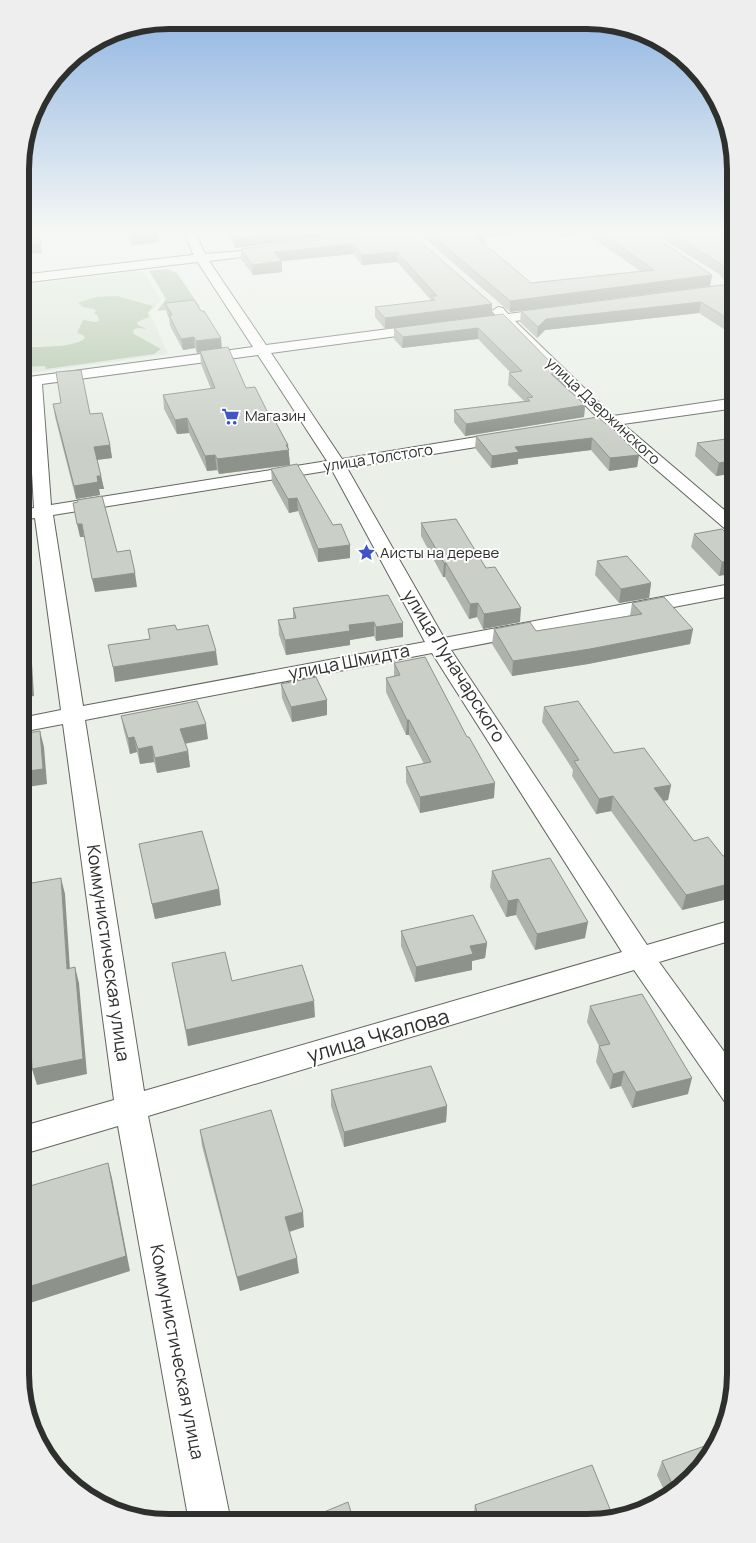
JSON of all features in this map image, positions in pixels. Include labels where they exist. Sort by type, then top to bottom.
[{"type":"street","name":"улица Луначарского","points":[[230,302],[337,464],[438,646],[641,958],[727,1080]]},
{"type":"street","name":"улица Дзержинского","points":[[488,302],[609,420],[727,521]]},
{"type":"street","points":[[458,324],[566,310]]},
{"type":"street","points":[[29,381],[438,327]]},
{"type":"street","points":[[560,428],[727,404]]},
{"type":"street","name":"Коммунистическая улица","points":[[29,434],[32,513],[73,714],[131,1109],[208,1514]]},
{"type":"street","name":"улица Толстого","points":[[32,513],[522,434]]},
{"type":"street","name":"улица Шмидта","points":[[29,723],[727,591]]},
{"type":"street","name":"улица Чкалова","points":[[29,1138],[727,933]]},
{"type":"shaded area","points":[[29,302],[159,302],[150,313],[168,354],[29,373]]},
{"type":"green space","points":[[139,302],[153,306],[148,313],[149,317],[137,322],[138,325],[147,329],[137,328],[133,330],[134,334],[161,349],[154,354],[46,369],[45,366],[29,367],[29,347],[73,344],[85,338],[77,333],[83,320],[99,321],[98,316],[94,313],[96,311],[94,309],[83,307],[78,303]]},
{"type":"green space","points":[[164,302],[197,302],[200,307],[157,311]]},
{"type":"building","points":[[195,302],[201,311],[204,311],[221,338],[196,341],[194,337],[181,339],[169,315],[172,315],[165,303]]},
{"type":"building","points":[[418,302],[490,302],[492,304],[385,318],[375,307]]},
{"type":"building","points":[[591,302],[701,302],[546,319],[538,327],[521,311]]},
{"type":"building","points":[[701,302],[727,302],[727,318]]},
{"type":"building","points":[[503,314],[561,373],[551,374],[585,405],[466,424],[454,410],[530,401],[527,398],[533,397],[509,373],[522,371],[478,328],[403,337],[394,328]]},
{"type":"building","points":[[228,347],[246,388],[255,387],[289,450],[217,459],[215,455],[205,456],[187,418],[175,420],[163,395],[215,388],[200,351]]},
{"type":"building","points":[[81,370],[90,414],[102,413],[110,445],[94,447],[101,476],[97,476],[98,482],[74,486],[53,404],[61,403],[56,372]]},
{"type":"building","points":[[598,417],[608,424],[639,455],[610,458],[592,438],[515,447],[519,452],[492,456],[476,436]]},
{"type":"building","points":[[726,439],[727,462],[719,463],[697,443]]},
{"type":"building","points":[[297,464],[333,525],[341,524],[350,545],[318,549],[297,498],[288,499],[271,469]]},
{"type":"building","points":[[102,496],[117,552],[130,550],[135,573],[92,579],[82,524],[77,524],[73,503],[78,502],[77,500]]},
{"type":"building","points":[[456,519],[486,568],[495,567],[521,608],[484,614],[478,603],[470,604],[421,523]]},
{"type":"building","points":[[722,529],[727,534],[727,561],[722,562],[694,534]]},
{"type":"building","points":[[627,556],[651,583],[621,589],[597,561]]},
{"type":"building","points":[[388,595],[403,623],[376,627],[374,622],[349,625],[350,631],[285,640],[278,620],[296,618],[293,608]]},
{"type":"building","points":[[664,597],[693,629],[590,649],[513,661],[494,629],[530,622],[536,631],[642,614],[632,603]]},
{"type":"building","points":[[175,625],[177,630],[208,625],[216,651],[113,667],[108,645],[150,639],[148,629]]},
{"type":"building","points":[[29,648],[31,681],[29,681]]},
{"type":"building","points":[[425,657],[467,737],[469,737],[495,783],[420,797],[406,767],[431,762],[386,678],[400,675],[394,663]]},
{"type":"building","points":[[316,677],[327,700],[291,707],[281,684]]},
{"type":"building","points":[[197,701],[206,724],[180,729],[188,751],[155,758],[152,746],[138,749],[134,737],[128,738],[121,716]]},
{"type":"building","points":[[578,701],[614,753],[644,748],[671,785],[654,788],[694,841],[708,837],[723,856],[727,857],[727,884],[686,895],[613,796],[599,799],[574,761],[579,760],[544,707]]},
{"type":"building","points":[[40,731],[43,769],[29,771],[29,733]]},
{"type":"building","points":[[202,831],[219,889],[152,904],[139,844]]},
{"type":"building","points":[[550,858],[588,922],[537,934],[518,899],[508,901],[492,871]]},
{"type":"building","points":[[61,878],[67,969],[75,967],[83,1059],[32,1069],[29,1030],[29,883]]},
{"type":"building","points":[[473,915],[487,943],[470,946],[473,954],[416,967],[401,931]]},
{"type":"building","points":[[225,952],[232,981],[302,965],[314,1001],[186,1030],[172,963]]},
{"type":"building","points":[[642,994],[692,1078],[636,1092],[624,1071],[613,1074],[599,1046],[610,1044],[590,1006]]},
{"type":"building","points":[[431,1066],[447,1106],[344,1132],[331,1090]]},
{"type":"building","points":[[271,1110],[303,1212],[285,1217],[297,1258],[237,1277],[200,1130]]},
{"type":"building","points":[[108,1163],[126,1256],[29,1287],[29,1186]]},
{"type":"building","points":[[709,1445],[693,1467],[673,1485],[662,1461]]},
{"type":"building","points":[[592,1465],[611,1512],[478,1514],[475,1505]]},
{"type":"building","points":[[348,1502],[352,1514],[319,1514]]},
{"type":"place","name":"Магазин","points":[[231,416]]},
{"type":"place","name":"Аисты на дереве","points":[[366,553]]}]
